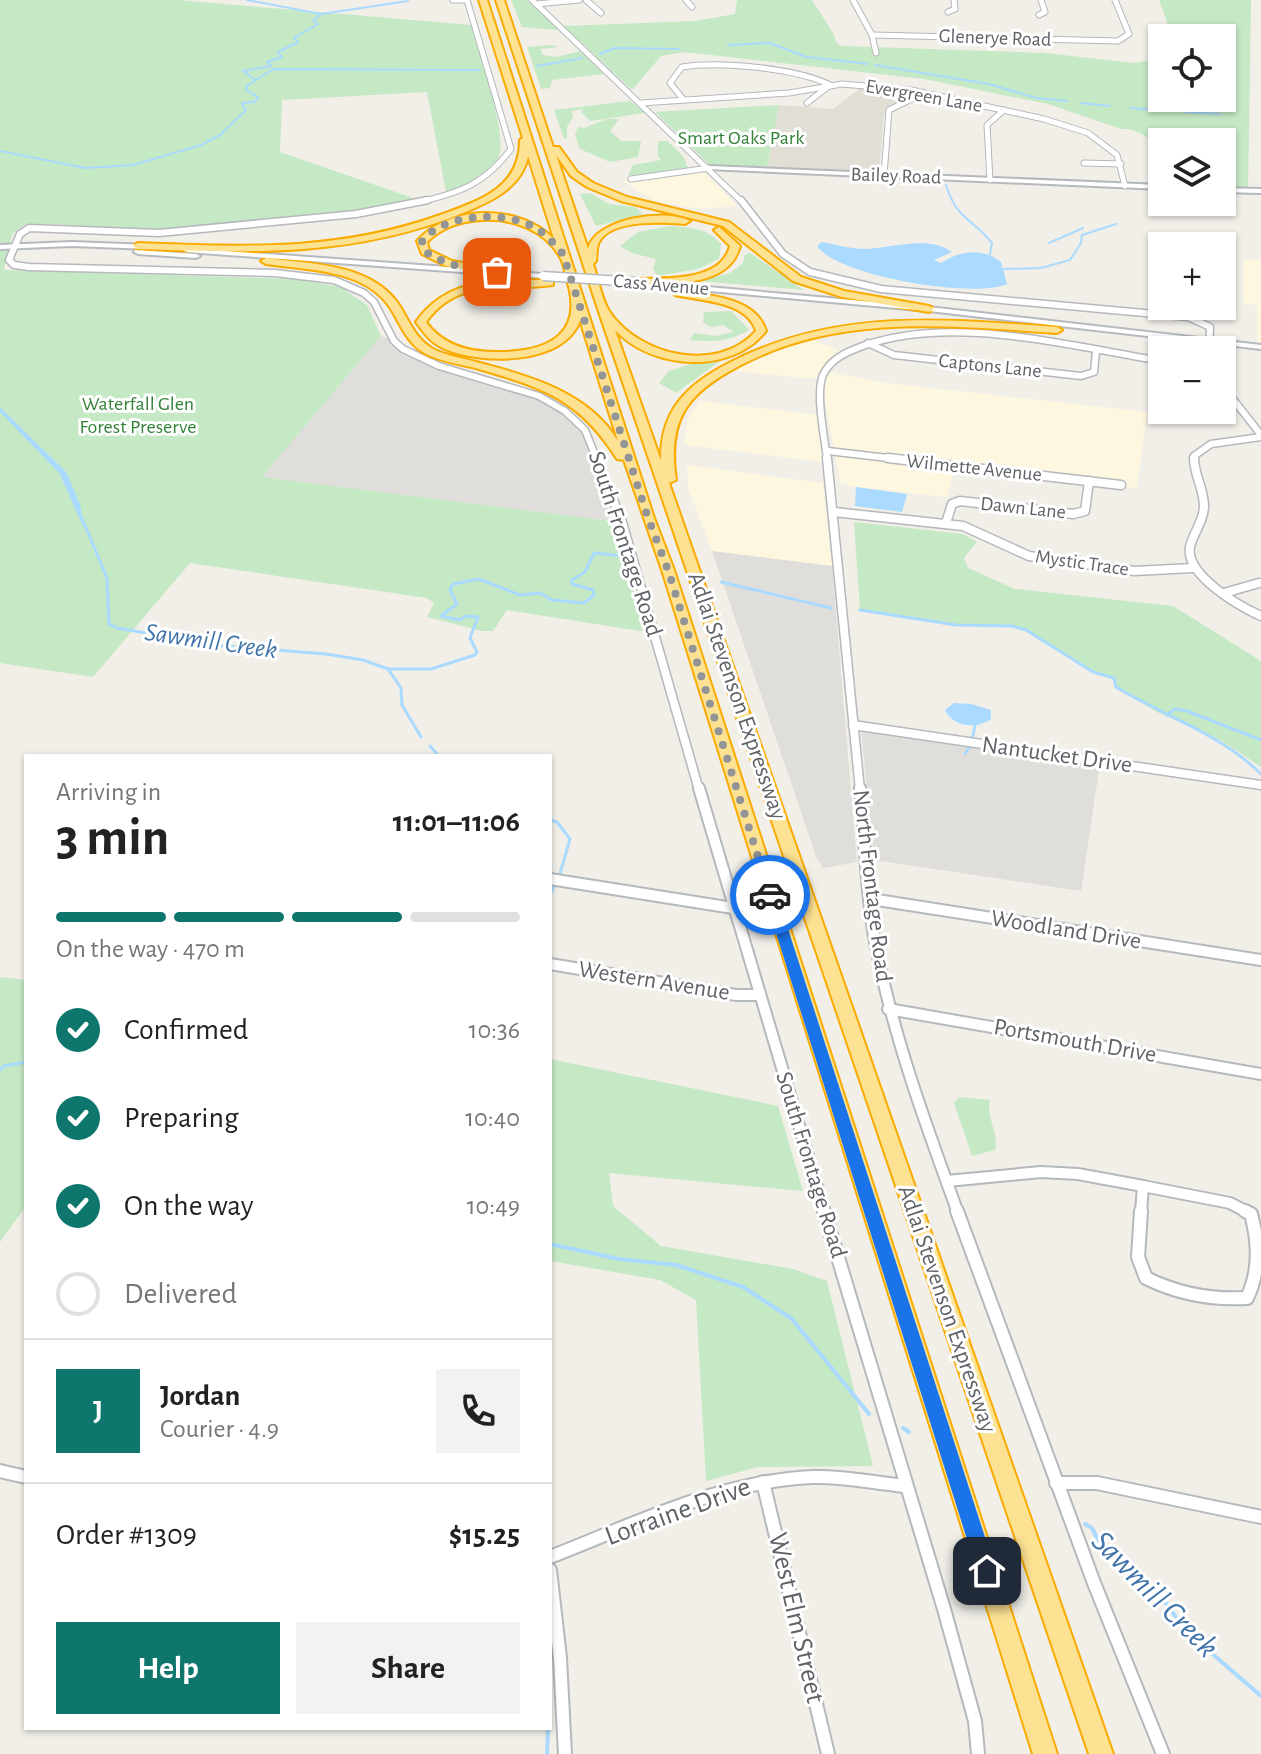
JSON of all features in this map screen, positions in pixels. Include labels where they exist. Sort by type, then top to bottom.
[{"type":"highway","name":"Adlai Stevenson Expressway","points":[[483,0],[1045,1754]]},
{"type":"highway","name":"Adlai Stevenson Expressway","points":[[500,0],[568,207],[1101,1754]]},
{"type":"highway","points":[[138,246],[299,250],[352,244],[412,229],[480,202],[503,188],[522,165],[525,130]]},
{"type":"highway","points":[[548,139],[574,174],[590,185],[624,199],[726,224],[776,266],[797,279],[842,294],[929,309]]},
{"type":"highway","points":[[497,272],[440,261],[425,252],[422,241],[449,223],[504,219],[540,230],[563,254]]},
{"type":"highway","points":[[591,267],[594,242],[600,235],[636,222],[669,219],[697,222],[718,229],[734,242],[736,251],[732,259],[708,274],[635,286]]},
{"type":"highway","points":[[266,261],[340,274],[361,281],[386,296],[410,338],[429,352],[521,378],[558,393],[583,408],[616,445],[648,518]]},
{"type":"highway","points":[[546,279],[486,285],[452,294],[429,309],[421,322],[431,338],[460,352],[494,355],[530,352],[567,335],[574,322],[579,298]]},
{"type":"highway","points":[[603,309],[630,340],[648,350],[670,355],[727,353],[750,343],[759,334],[761,324],[747,311],[725,302],[679,293]]},
{"type":"highway","points":[[680,533],[668,467],[667,427],[691,393],[749,356],[805,334],[867,323],[940,322],[1057,330]]},
{"type":"main road","name":"Cass Avenue","points":[[0,247],[138,246],[497,272],[546,279]]},
{"type":"main road","name":"Cass Avenue","points":[[15,247],[546,279],[929,309],[1148,338]]},
{"type":"main road","name":"Cass Avenue","points":[[635,286],[1148,340]]},
{"type":"main road","name":"Cass Avenue","points":[[1236,347],[1261,347]]},
{"type":"street","points":[[15,247],[21,233],[36,227],[123,234],[272,221],[411,205],[477,183],[500,166],[511,149],[467,0],[453,0]]},
{"type":"street","points":[[534,2],[579,0]]},
{"type":"street","points":[[586,0],[601,13]]},
{"type":"street","points":[[686,0],[692,7]]},
{"type":"street","points":[[853,0],[872,35],[876,53]]},
{"type":"street","points":[[948,12],[955,9],[954,0]]},
{"type":"street","points":[[1039,15],[1045,12],[1041,0]]},
{"type":"street","name":"Glenerye Road","points":[[872,35],[1118,41],[1129,34],[1115,0]]},
{"type":"street","points":[[534,2],[739,198],[790,261],[824,277],[881,289],[1188,317],[1210,327],[1210,336]]},
{"type":"street","points":[[683,99],[670,83],[682,67],[695,63],[812,76],[830,85],[807,103]]},
{"type":"street","name":"Evergreen Lane","points":[[641,103],[789,93],[830,85],[865,85],[925,93],[1055,122],[1088,133],[1111,148],[1121,164]]},
{"type":"street","points":[[884,175],[889,110],[925,93]]},
{"type":"street","points":[[990,180],[987,125],[1004,110]]},
{"type":"street","points":[[1084,163],[1121,164],[1125,186]]},
{"type":"street","name":"Bailey Road","points":[[631,179],[709,168],[1148,187]]},
{"type":"street","points":[[1236,190],[1261,191]]},
{"type":"street","name":"South Frontage Road","points":[[15,247],[9,260],[20,266],[275,273],[334,280],[364,293],[374,302],[394,341],[417,358],[539,396],[576,420],[592,440],[622,522],[733,908],[843,1267],[975,1721],[978,1754]]},
{"type":"street","name":"North Frontage Road","points":[[1148,359],[956,331],[908,334],[867,343],[841,355],[826,367],[820,388],[876,948],[888,1009],[1108,1625],[1163,1754]]},
{"type":"street","name":"Captons Lane","points":[[867,343],[894,355],[1081,376],[1094,372],[1096,351]]},
{"type":"street","points":[[1236,403],[1261,436],[1211,444],[1194,456],[1193,464],[1204,505],[1189,546],[1193,568],[1224,593],[1261,616]]},
{"type":"street","name":"Wilmette Avenue","points":[[828,451],[1121,485]]},
{"type":"street","name":"Dawn Lane","points":[[946,523],[952,504],[960,501],[1073,514],[1082,512],[1085,511],[1089,481]]},
{"type":"street","name":"Mystic Trace","points":[[834,512],[946,523],[980,531],[1009,549],[1029,556],[1134,571],[1193,568]]},
{"type":"street","points":[[1224,593],[1260,581]]},
{"type":"street","name":"Nantucket Drive","points":[[853,725],[1261,785]]},
{"type":"street","points":[[552,879],[733,908]]},
{"type":"street","name":"Woodland Drive","points":[[871,899],[1261,960]]},
{"type":"street","name":"Western Avenue","points":[[552,964],[736,995],[759,995]]},
{"type":"street","name":"Portsmouth Drive","points":[[888,1009],[1261,1074]]},
{"type":"street","points":[[947,1181],[1054,1172],[1143,1186],[1230,1203],[1251,1214],[1257,1234],[1257,1279],[1247,1298],[1221,1300],[1171,1290],[1146,1278],[1138,1257],[1143,1186]]},
{"type":"street","points":[[0,1471],[24,1477]]},
{"type":"street","name":"Lorraine Drive","points":[[552,1556],[603,1539],[711,1494],[763,1482],[815,1477],[905,1486]]},
{"type":"street","name":"West Elm Street","points":[[763,1482],[828,1754]]},
{"type":"street","points":[[1056,1483],[1097,1483],[1261,1517]]},
{"type":"street","points":[[552,1588],[560,1658],[565,1754]]},
{"type":"shaded area","points":[[863,86],[918,93],[884,113],[879,172],[767,169],[779,105],[833,109]]},
{"type":"shaded area","points":[[703,171],[737,206],[701,209],[654,201],[623,181]]},
{"type":"shaded area","points":[[1243,259],[1261,260],[1261,343],[1257,342],[1257,305],[1244,304]]},
{"type":"shaded area","points":[[381,336],[390,339],[410,356],[538,397],[564,413],[581,429],[589,443],[611,521],[261,477]]},
{"type":"shaded area","points":[[807,338],[842,351],[825,364],[817,379],[732,371]]},
{"type":"shaded area","points":[[828,372],[885,383],[1147,412],[1137,488],[954,468],[947,497],[855,487],[840,482],[824,389]]},
{"type":"shaded area","points":[[699,401],[819,415],[822,462],[684,445],[687,421]]},
{"type":"shaded area","points":[[687,465],[823,483],[832,566],[712,551],[688,488]]},
{"type":"shaded area","points":[[712,551],[832,566],[857,862],[823,868],[817,859]]},
{"type":"shaded area","points":[[861,729],[1100,764],[1081,891],[874,860]]},
{"type":"green space","name":"Waterfall Glen Forest Preserve","points":[[0,0],[178,0],[471,25],[497,114],[501,148],[494,165],[475,180],[446,192],[427,92],[282,100],[280,152],[413,198],[385,207],[137,232],[26,224],[12,234],[4,270],[297,279],[340,287],[367,305],[381,336],[262,477],[611,521],[647,632],[507,610],[493,631],[482,631],[427,617],[434,603],[427,598],[190,563],[93,677],[0,663]]},
{"type":"green space","points":[[511,0],[527,0],[559,30],[522,27]]},
{"type":"green space","points":[[737,0],[812,0],[837,44],[843,46],[1045,53],[1134,63],[1148,60],[1148,112],[1236,112],[1236,24],[1168,24],[1159,0],[1251,0],[1248,189],[1236,189],[1236,128],[1148,128],[1148,139],[1132,130],[1048,104],[924,79],[684,52],[661,56],[632,90],[564,26],[695,21],[735,14]]},
{"type":"green space","points":[[527,47],[558,47],[540,49],[543,55],[557,57],[580,51],[604,74],[552,80],[550,88],[541,89]]},
{"type":"green space","points":[[630,101],[645,113],[590,121],[582,109],[572,111],[567,138],[564,139],[554,110]]},
{"type":"green space","name":"Smart Oaks Park","points":[[779,105],[767,169],[712,167],[655,112]]},
{"type":"green space","points":[[607,119],[619,119],[610,131],[621,141],[641,141],[638,157],[610,162],[580,149],[575,135],[578,127],[584,128]]},
{"type":"green space","points":[[658,141],[667,141],[683,156],[688,168],[628,176],[633,165],[661,160]]},
{"type":"green space","points":[[590,193],[609,204],[635,207],[643,214],[596,226],[580,194]]},
{"type":"green space","points":[[671,226],[711,235],[721,244],[719,259],[698,269],[657,276],[653,268],[656,259],[632,253],[620,246],[638,232]]},
{"type":"green space","points":[[750,253],[804,290],[700,281],[730,273]]},
{"type":"green space","points":[[731,311],[749,330],[721,340],[690,340],[694,333],[715,336],[734,332],[723,325],[711,327],[703,322],[704,312]]},
{"type":"green space","points":[[700,361],[720,361],[676,393],[659,383],[669,371]]},
{"type":"green space","points":[[854,522],[963,534],[977,542],[964,558],[968,568],[1015,589],[1173,606],[1261,661],[1261,767],[1222,741],[1157,712],[1116,687],[1114,678],[1093,672],[1026,630],[1012,626],[956,625],[860,610]]},
{"type":"green space","points":[[0,977],[24,980],[24,1209],[0,1242]]},
{"type":"green space","points":[[552,1059],[778,1106],[803,1191],[609,1173],[613,1206],[661,1246],[793,1269],[827,1281],[873,1466],[758,1467],[706,1481],[696,1300],[660,1280],[552,1261]]},
{"type":"green space","points":[[959,1097],[990,1100],[995,1150],[972,1156],[954,1103]]},
{"type":"water","points":[[822,242],[866,249],[932,244],[952,252],[934,260],[941,263],[963,253],[986,254],[1001,262],[1007,284],[966,289],[907,282],[850,267],[817,246]]},
{"type":"water","points":[[0,407],[66,472],[80,504],[84,529],[60,474],[0,412]]},
{"type":"water","points":[[856,487],[907,494],[902,512],[855,506]]},
{"type":"water","points":[[954,703],[991,710],[991,719],[973,725],[960,723],[945,710]]},
{"type":"waterway","points":[[247,0],[321,14]]},
{"type":"waterway","points":[[321,14],[408,1]]},
{"type":"waterway","points":[[255,80],[243,71],[271,66],[267,62],[282,57],[278,52],[298,42],[294,38],[318,24],[313,21],[321,14]]},
{"type":"waterway","points":[[728,45],[769,43],[807,57],[868,64]]},
{"type":"waterway","points":[[600,54],[615,48],[679,49]]},
{"type":"waterway","points":[[537,66],[582,58]]},
{"type":"waterway","points":[[875,65],[989,84],[1036,98],[1067,101]]},
{"type":"waterway","points":[[0,151],[85,168],[133,165],[201,145],[220,135],[246,110],[242,103],[255,102],[258,97],[246,90],[247,86],[273,69],[480,70]]},
{"type":"waterway","points":[[1081,103],[1110,106]]},
{"type":"waterway","points":[[1130,108],[1148,109]]},
{"type":"waterway","points":[[1185,112],[1220,114]]},
{"type":"waterway","points":[[946,185],[960,212],[992,243],[990,254]]},
{"type":"waterway","points":[[1004,269],[1041,268],[1070,260],[1081,243],[1082,235],[1116,224]]},
{"type":"waterway","points":[[1049,243],[1083,228]]},
{"type":"waterway","name":"Sawmill Creek","points":[[82,518],[107,578],[109,624],[117,628],[213,645],[326,654],[363,660],[388,669]]},
{"type":"waterway","points":[[388,669],[431,669],[475,655],[477,652],[470,638],[478,617],[466,616],[460,620],[441,616],[457,604],[450,590],[453,584],[479,579],[520,595],[540,593],[552,600],[584,603],[594,595],[593,590],[572,584],[572,580],[585,572],[594,553],[623,556]]},
{"type":"waterway","points":[[721,582],[831,608]]},
{"type":"waterway","points":[[860,610],[956,625],[1012,626],[1026,630],[1093,672],[1114,678],[1116,687],[1167,715]]},
{"type":"waterway","name":"Sawmill Creek","points":[[388,669],[401,688],[402,705],[421,737]]},
{"type":"waterway","points":[[1167,715],[1175,709],[1187,711],[1261,740]]},
{"type":"waterway","points":[[1167,715],[1228,748],[1261,774]]},
{"type":"waterway","points":[[972,739],[975,726]]},
{"type":"waterway","name":"Sawmill Creek","points":[[430,746],[437,754]]},
{"type":"waterway","points":[[965,754],[970,746]]},
{"type":"waterway","name":"Sawmill Creek","points":[[552,821],[557,822],[570,839],[559,877]]},
{"type":"waterway","name":"Sawmill Creek","points":[[552,891],[556,884]]},
{"type":"waterway","points":[[0,1070],[4,1066],[24,1062]]},
{"type":"waterway","name":"Sawmill Creek","points":[[552,1244],[619,1259],[676,1265],[743,1287],[792,1319],[869,1414]]},
{"type":"waterway","name":"Sawmill Creek","points":[[903,1428],[909,1432]]},
{"type":"waterway","name":"Sawmill Creek","points":[[1085,1524],[1092,1528],[1098,1540],[1154,1587],[1186,1631],[1261,1696]]},
{"type":"waterway","points":[[547,1754],[548,1730]]},
{"type":"way so far","points":[[497,272],[440,261],[425,252],[422,241],[449,223],[504,219],[530,224],[563,254],[648,518],[668,570],[770,895]]},
{"type":"route","points":[[770,895],[987,1571]]}]
